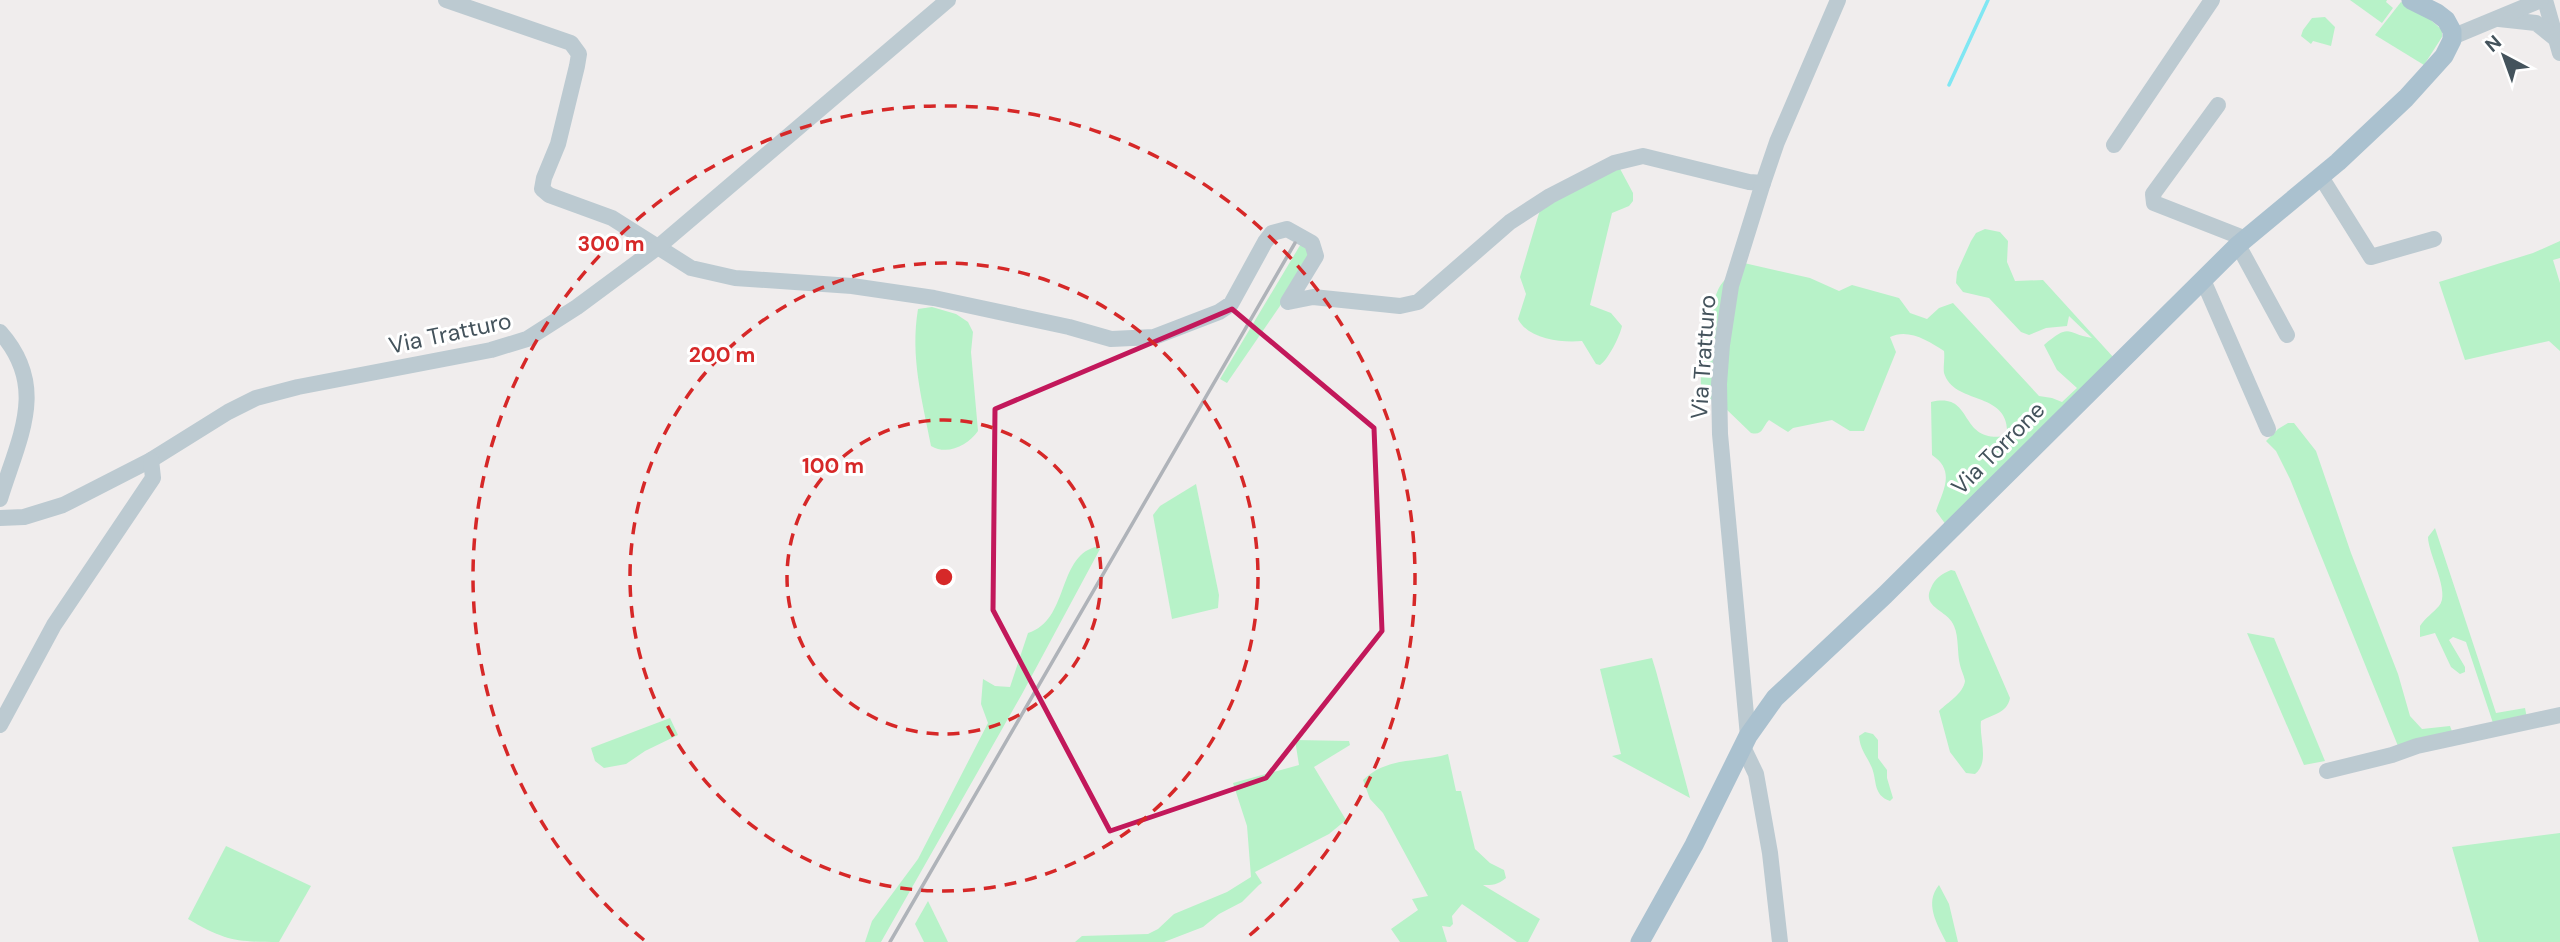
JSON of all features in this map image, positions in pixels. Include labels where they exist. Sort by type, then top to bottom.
[{"type":"main road","points":[[2412,0],[2446,20],[2452,37]]},
{"type":"main road","name":"Via Torrone","points":[[1640,942],[1694,845],[1745,741],[1775,698],[1885,595],[2203,279],[2242,242],[2321,177],[2430,73],[2449,50],[2452,37]]},
{"type":"street","points":[[446,0],[571,43],[579,54],[577,65],[558,144],[542,189],[612,218],[691,268],[735,278],[852,286],[934,298],[1069,327],[1111,339],[1154,337],[1219,312],[1231,304],[1272,233],[1287,229],[1312,243],[1316,257],[1289,302],[1313,297],[1400,306],[1418,302],[1510,222],[1550,196],[1614,163],[1643,156],[1763,183]]},
{"type":"street","name":"Via Tratturo","points":[[0,518],[24,517],[63,505],[151,460],[228,412],[256,398],[298,387],[491,350],[527,339],[577,307],[658,247],[948,0]]},
{"type":"street","name":"Via Tratturo","points":[[1780,942],[1770,853],[1756,774],[1745,741],[1720,435],[1722,345],[1731,286],[1763,183],[1777,142],[1838,0]]},
{"type":"street","points":[[2114,145],[2212,0]]},
{"type":"street","points":[[2452,37],[2493,18],[2543,0],[2558,46]]},
{"type":"street","points":[[2493,18],[2536,23],[2558,46]]},
{"type":"street","points":[[2218,104],[2153,194],[2154,203],[2242,242],[2287,335]]},
{"type":"street","points":[[2321,177],[2371,257],[2434,239]]},
{"type":"street","points":[[2203,279],[2268,429]]},
{"type":"street","points":[[0,332],[14,348],[25,372],[28,394],[23,426],[0,499]]},
{"type":"street","points":[[0,725],[54,625],[153,478],[151,460]]},
{"type":"street","points":[[2327,772],[2417,746],[2560,715]]},
{"type":"highlighted area","points":[[1232,309],[1374,428],[1382,631],[1266,778],[1110,831],[993,610],[995,409]]},
{"type":"green space","points":[[2350,0],[2387,0],[2393,8],[2382,23]]},
{"type":"green space","points":[[2401,2],[2424,14],[2442,30],[2442,37],[2424,65],[2375,35]]},
{"type":"green space","points":[[2325,17],[2335,27],[2331,46],[2313,41],[2311,44],[2301,36],[2312,18]]},
{"type":"green space","points":[[1618,165],[1633,193],[1633,201],[1629,206],[1612,213],[1590,305],[1611,313],[1622,326],[1607,358],[1600,365],[1596,364],[1582,341],[1546,338],[1523,326],[1518,319],[1526,294],[1520,277],[1542,203]]},
{"type":"green space","points":[[1985,229],[2000,232],[2008,241],[2007,262],[2015,281],[2043,280],[2114,358],[1946,525],[1936,511],[1946,474],[1932,455],[1931,402],[1945,401],[1955,404],[1972,426],[1980,433],[1991,436],[2007,436],[2006,421],[2000,411],[1950,383],[1944,373],[1944,351],[1932,343],[1904,334],[1890,337],[1896,352],[1864,431],[1850,431],[1832,420],[1793,428],[1788,432],[1769,420],[1760,432],[1755,434],[1724,407],[1702,394],[1703,356],[1716,294],[1725,280],[1744,263],[1810,278],[1839,291],[1852,285],[1899,298],[1910,313],[1927,319],[1939,308],[1953,303],[2039,396],[2062,402],[2077,388],[2057,370],[2044,345],[2068,331],[2092,338],[2069,316],[2067,326],[2046,328],[2029,335],[2021,332],[1989,298],[1963,292],[1956,283],[1957,272],[1976,233]]},
{"type":"green space","points":[[2560,241],[2560,258],[2553,260],[2560,283],[2560,351],[2549,341],[2465,360],[2439,282],[2533,253]]},
{"type":"green space","points":[[1302,242],[1315,255],[1227,383],[1220,379]]},
{"type":"green space","points":[[932,307],[956,314],[968,322],[973,332],[971,352],[978,431],[963,445],[944,450],[931,446],[916,361],[918,309]]},
{"type":"green space","points":[[2288,423],[2294,423],[2316,451],[2351,553],[2398,674],[2410,716],[2422,729],[2450,726],[2453,734],[2398,746],[2290,479],[2276,451],[2266,441]]},
{"type":"green space","points":[[1196,484],[1219,595],[1218,608],[1172,619],[1153,515],[1160,506]]},
{"type":"green space","points":[[2435,528],[2496,713],[2525,708],[2527,718],[2493,723],[2466,642],[2453,637],[2449,640],[2465,667],[2465,672],[2460,674],[2451,667],[2435,633],[2420,637],[2420,626],[2442,600],[2441,583],[2428,537]]},
{"type":"green space","points":[[1095,547],[1100,549],[1022,694],[881,942],[865,942],[872,921],[918,859],[988,723],[981,704],[983,679],[995,686],[1010,687],[1028,633],[1041,626],[1050,616],[1074,563],[1083,553]]},
{"type":"green space","points":[[1951,570],[1955,571],[2010,698],[2003,710],[1981,721],[1983,757],[1975,774],[1966,773],[1950,752],[1939,711],[1958,694],[1965,681],[1954,626],[1932,605],[1929,595],[1935,582]]},
{"type":"green space","points":[[2247,633],[2274,638],[2325,761],[2304,765]]},
{"type":"green space","points":[[1652,658],[1690,798],[1612,756],[1621,754],[1600,669]]},
{"type":"green space","points":[[670,718],[678,735],[626,764],[604,768],[595,761],[591,748]]},
{"type":"green space","points":[[1865,732],[1873,734],[1878,740],[1878,758],[1887,770],[1893,798],[1890,801],[1878,791],[1872,768],[1861,745],[1859,736]]},
{"type":"green space","points":[[1295,740],[1349,741],[1350,745],[1314,767],[1346,820],[1329,834],[1255,872],[1262,883],[1242,902],[1219,914],[1203,927],[1164,942],[1075,942],[1082,936],[1148,934],[1158,929],[1174,914],[1227,892],[1251,877],[1247,826],[1233,783],[1299,765]]},
{"type":"green space","points":[[1448,754],[1456,791],[1461,791],[1475,849],[1490,863],[1504,870],[1506,878],[1495,884],[1483,885],[1540,919],[1528,942],[1517,942],[1462,904],[1452,916],[1453,924],[1450,927],[1442,926],[1447,942],[1400,942],[1391,929],[1418,910],[1412,899],[1428,896],[1383,813],[1370,799],[1363,780],[1383,767]]},
{"type":"green space","points":[[2560,833],[2560,942],[2479,942],[2452,847]]},
{"type":"green space","points":[[226,846],[311,886],[279,942],[232,939],[188,919]]},
{"type":"green space","points":[[1939,885],[1949,904],[1958,942],[1946,942],[1933,914],[1932,899]]},
{"type":"green space","points":[[928,901],[948,942],[924,942],[915,924]]},
{"type":"waterway","points":[[1949,85],[1988,0]]},
{"type":"railway","points":[[890,942],[1295,243]]}]
